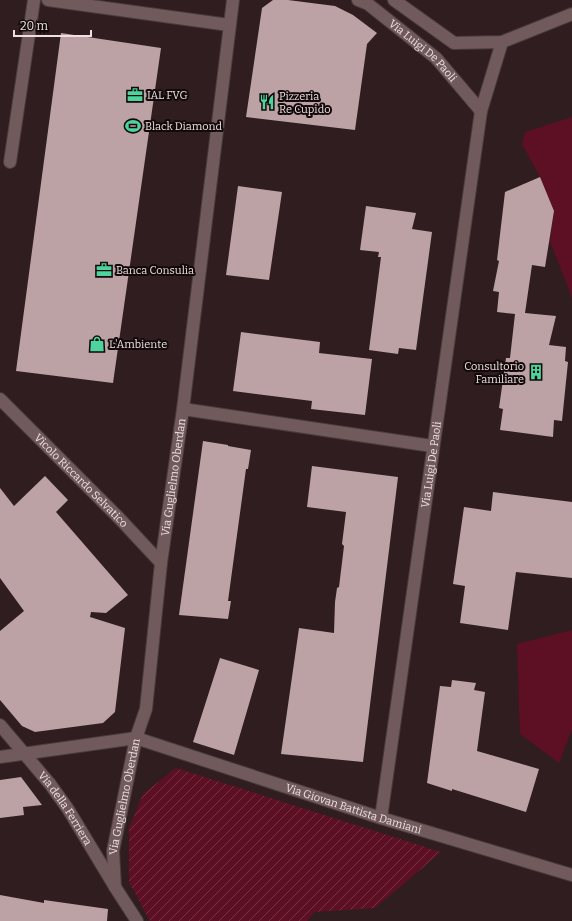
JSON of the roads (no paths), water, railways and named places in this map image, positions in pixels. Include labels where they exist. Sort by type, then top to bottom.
[{"type":"street","points":[[10,162],[34,0]]},
{"type":"street","points":[[56,0],[229,25]]},
{"type":"street","name":"Via Guglielmo Oberdan","points":[[137,921],[115,887],[113,851],[136,738],[146,709],[161,563],[183,409],[233,0]]},
{"type":"street","name":"Via Luigi De Paoli","points":[[358,0],[368,4],[436,58],[481,111]]},
{"type":"street","name":"Via Luigi De Paoli","points":[[394,0],[454,43],[502,42],[572,14]]},
{"type":"street","name":"Via Luigi De Paoli","points":[[381,818],[432,446],[481,111],[502,42]]},
{"type":"street","name":"Vicolo Riccardo Selvatico","points":[[0,399],[120,518],[161,563]]},
{"type":"street","points":[[183,409],[432,446]]},
{"type":"street","name":"Via della Ferriera","points":[[0,725],[50,784],[64,803],[115,887]]},
{"type":"street","points":[[0,757],[136,738]]},
{"type":"street","name":"Via Giovan Battista Damiani","points":[[136,738],[381,818],[572,875]]},
{"type":"place","name":"IAL FVG","points":[[135,95]]},
{"type":"place","name":"Pizzeria Re Cupido","points":[[267,102]]},
{"type":"place","name":"Black Diamond","points":[[133,126]]},
{"type":"place","name":"Banca Consulia","points":[[104,270]]},
{"type":"place","name":"L'Ambiente","points":[[97,344]]},
{"type":"place","name":"Consultorio Familiare","points":[[536,372]]}]
